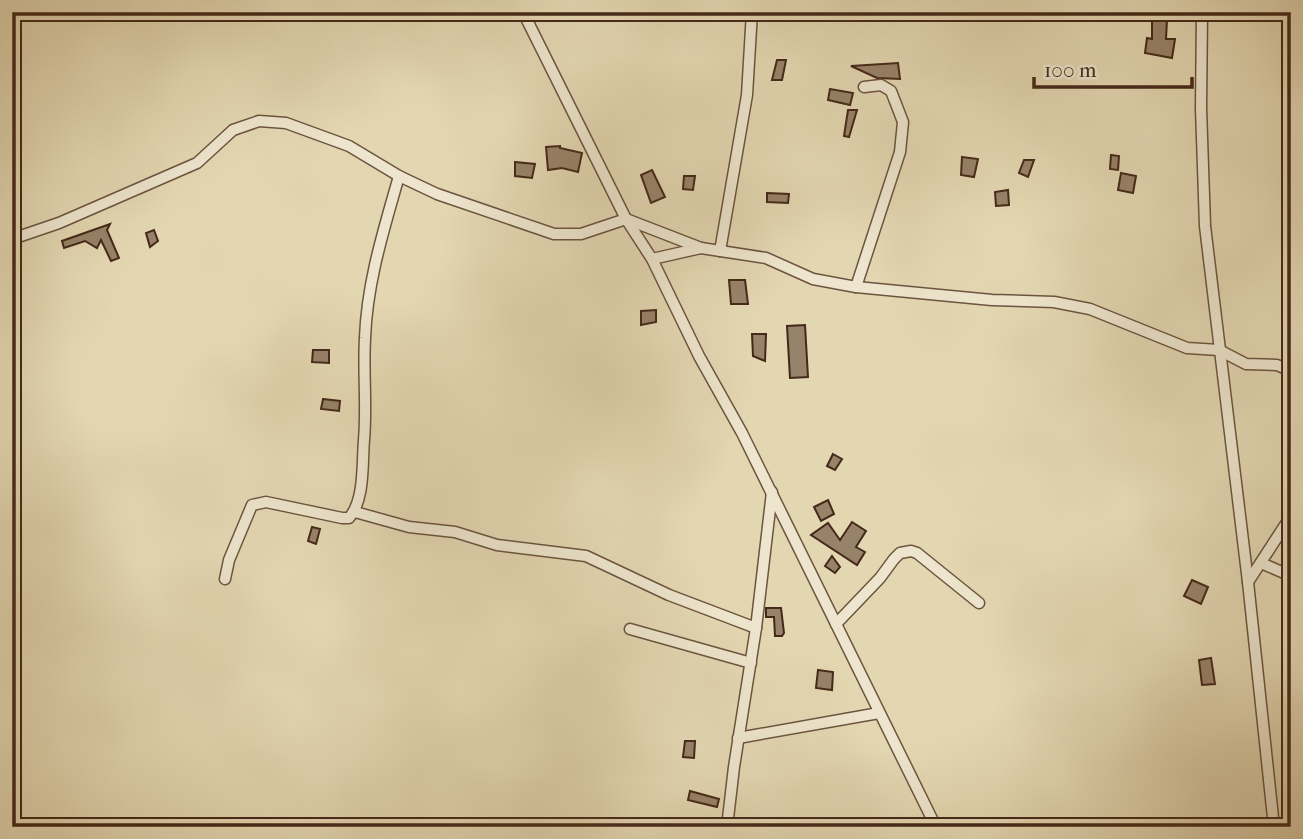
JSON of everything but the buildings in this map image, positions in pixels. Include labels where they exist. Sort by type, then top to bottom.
[{"type":"street","points":[[523,12],[626,219],[652,259],[699,356],[772,492],[936,827]]},
{"type":"street","points":[[720,251],[747,95],[752,12]]},
{"type":"street","points":[[1202,12],[1201,108],[1205,226],[1248,582],[1274,827]]},
{"type":"street","points":[[856,287],[901,152],[903,122],[891,91],[881,85],[864,87]]},
{"type":"street","points":[[12,239],[59,223],[197,163],[233,131],[259,121],[286,122],[349,146],[398,176],[437,194],[554,234],[582,234],[626,219],[701,248],[766,258],[813,279],[856,287],[992,300],[1054,302],[1090,309],[1187,348],[1219,350],[1246,364],[1277,365],[1291,371]]},
{"type":"street","points":[[225,579],[229,560],[252,505],[266,502],[342,518],[349,518],[355,512],[366,419],[365,337],[372,275],[398,176]]},
{"type":"street","points":[[652,259],[701,248]]},
{"type":"street","points":[[727,827],[756,628],[772,492]]},
{"type":"street","points":[[355,512],[409,527],[456,532],[497,545],[586,556],[669,595],[756,628]]},
{"type":"street","points":[[1248,582],[1291,516]]},
{"type":"street","points":[[836,624],[900,553],[911,551],[917,552],[979,603]]},
{"type":"street","points":[[1261,563],[1291,576]]},
{"type":"street","points":[[630,629],[751,663]]},
{"type":"street","points":[[738,738],[879,713]]}]
